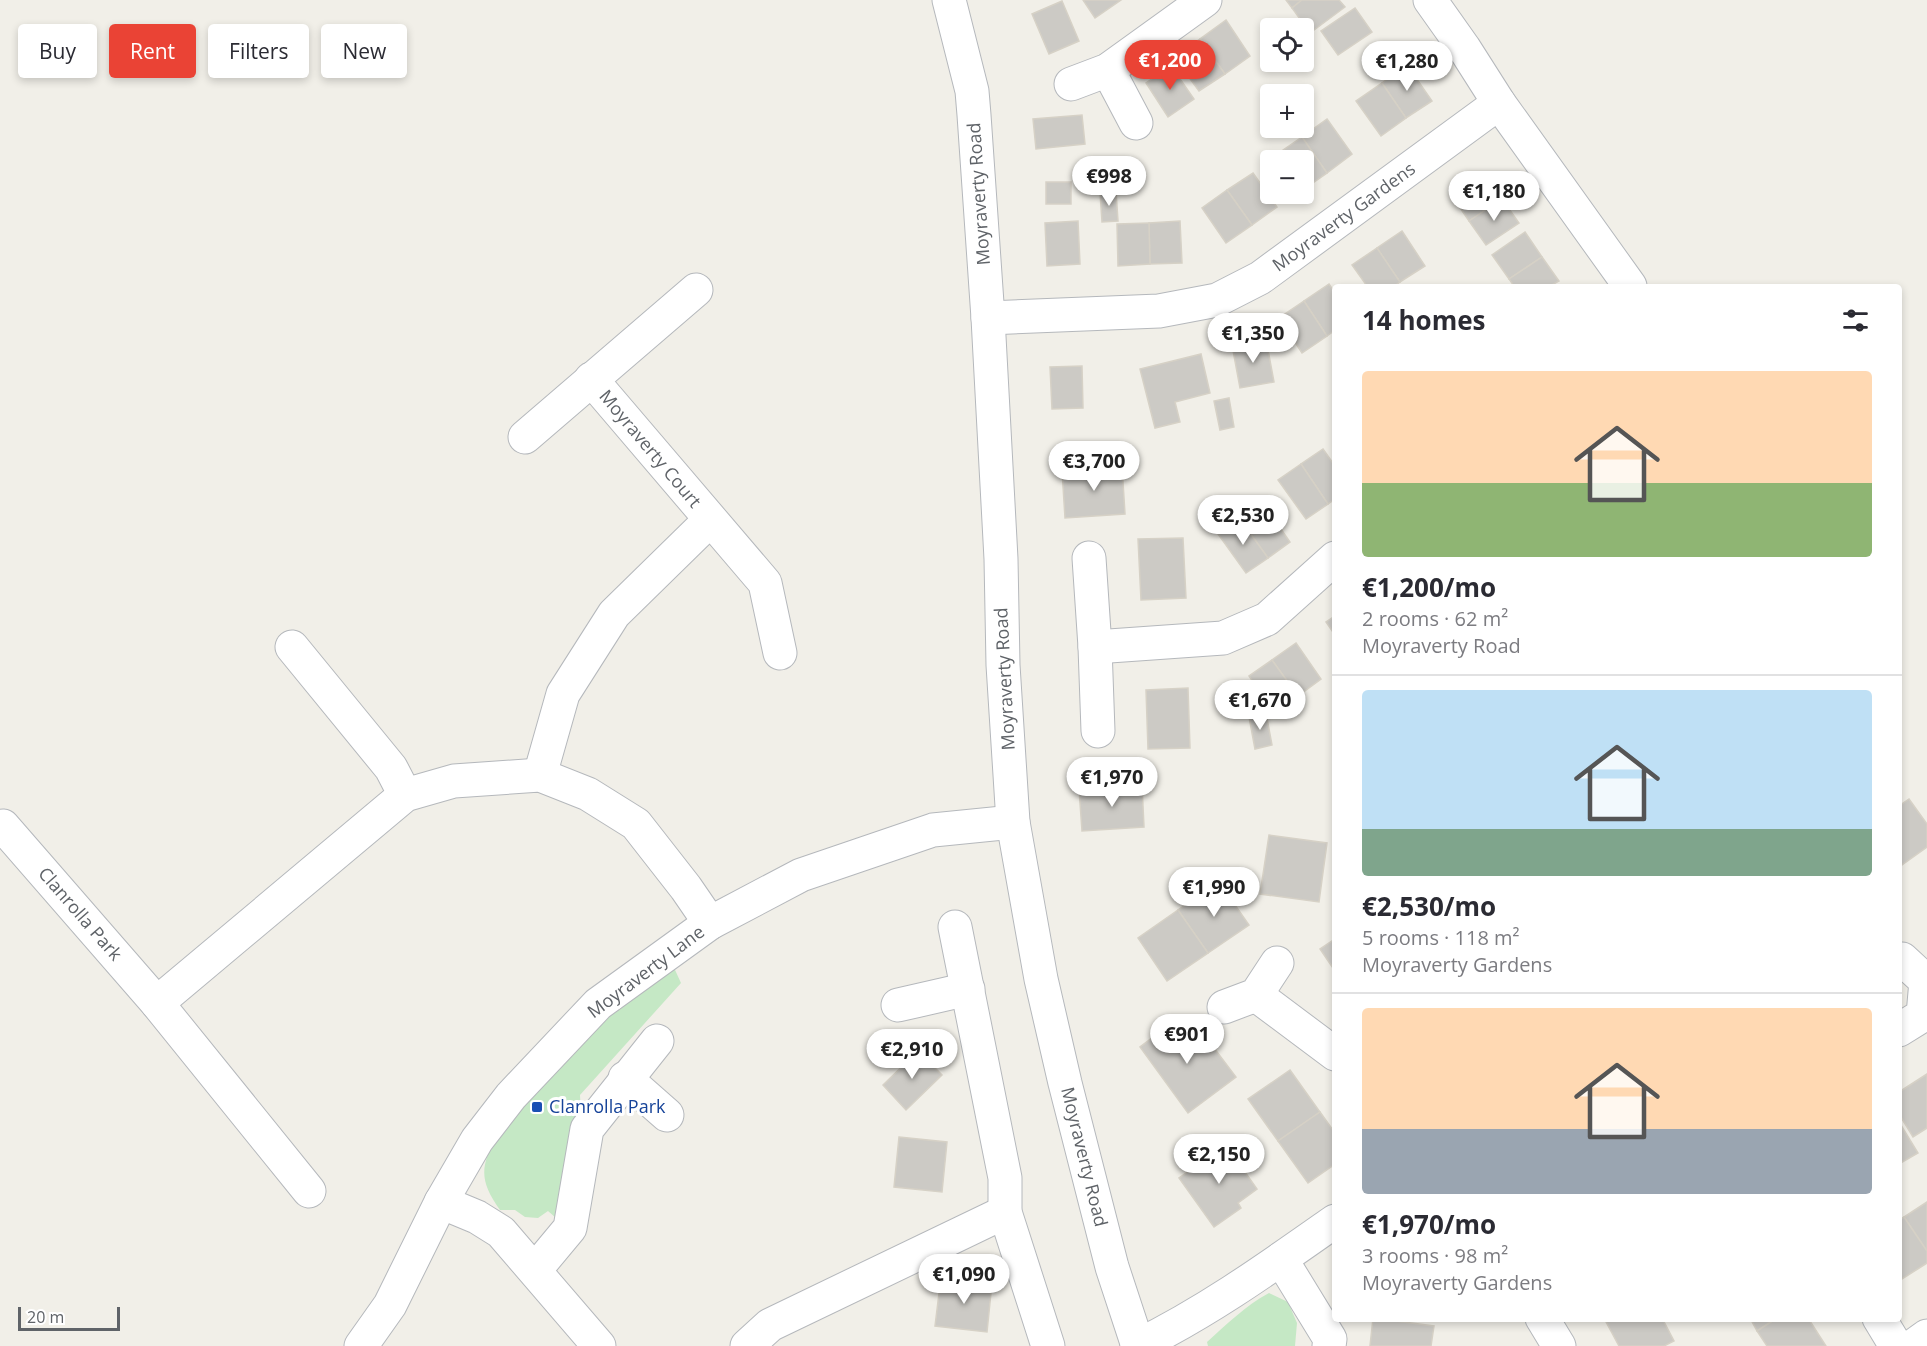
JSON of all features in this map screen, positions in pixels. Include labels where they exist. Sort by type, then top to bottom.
[{"type":"street","name":"Moyraverty Road","points":[[949,0],[972,92],[988,318],[1001,559],[1003,665],[1013,822],[1041,979],[1065,1083],[1112,1267],[1137,1346]]},
{"type":"street","points":[[1071,84],[1108,70],[1205,0]]},
{"type":"street","points":[[1430,0],[1499,103],[1629,284]]},
{"type":"street","points":[[1108,70],[1136,123]]},
{"type":"street","name":"Moyraverty Gardens","points":[[988,318],[1159,311],[1217,300],[1260,278],[1499,103]]},
{"type":"street","name":"Moyraverty Court","points":[[525,437],[696,290]]},
{"type":"street","name":"Moyraverty Court","points":[[591,379],[765,583],[780,653]]},
{"type":"street","name":"Moyraverty Court","points":[[540,775],[563,694],[614,614],[710,519]]},
{"type":"street","points":[[1089,558],[1098,731]]},
{"type":"street","points":[[1095,647],[1223,638],[1267,620],[1332,561]]},
{"type":"street","points":[[292,647],[391,768],[405,795]]},
{"type":"street","points":[[157,1003],[405,795],[454,781],[540,775],[588,794],[636,824],[710,923]]},
{"type":"street","name":"Moyraverty Lane","points":[[361,1346],[390,1305],[441,1202],[477,1140],[511,1096],[598,1004],[710,923],[801,875],[933,830],[1013,822]]},
{"type":"street","name":"Clanrolla Park","points":[[3,825],[157,1003],[309,1191]]},
{"type":"street","points":[[955,927],[1005,1178],[1005,1212],[1048,1346]]},
{"type":"street","points":[[1902,959],[1926,981],[1923,1015],[1902,1028]]},
{"type":"street","points":[[1224,1007],[1257,995],[1277,963]]},
{"type":"street","points":[[898,1005],[968,989]]},
{"type":"street","points":[[1257,995],[1332,1052]]},
{"type":"street","points":[[535,1270],[570,1228],[587,1129],[625,1078],[657,1041]]},
{"type":"street","points":[[625,1078],[667,1115]]},
{"type":"street","points":[[441,1202],[477,1217],[501,1232],[599,1346]]},
{"type":"street","points":[[747,1346],[770,1325],[1005,1212]]},
{"type":"street","points":[[1137,1346],[1179,1325],[1332,1223]]},
{"type":"street","points":[[1281,1259],[1330,1339],[1329,1346]]},
{"type":"street","points":[[1544,1322],[1558,1346]]},
{"type":"street","points":[[1881,1322],[1896,1346]]},
{"type":"street","points":[[1913,1346],[1927,1336]]},
{"type":"green space","points":[[670,959],[681,983],[580,1095],[581,1114],[556,1218],[548,1211],[538,1218],[525,1217],[515,1210],[500,1210],[488,1190],[484,1173],[487,1156],[497,1135],[581,1036]]},
{"type":"green space","points":[[1269,1293],[1288,1302],[1297,1323],[1295,1346],[1208,1346],[1207,1342],[1229,1322]]},
{"type":"building","points":[[1083,0],[1121,0],[1095,18]]},
{"type":"building","points":[[1286,0],[1302,0],[1292,8]]},
{"type":"building","points":[[1302,0],[1339,0],[1345,7],[1314,30],[1314,18],[1299,18],[1292,8]]},
{"type":"building","points":[[1062,1],[1079,41],[1049,54],[1032,14]]},
{"type":"building","points":[[1355,8],[1372,32],[1338,55],[1321,31]]},
{"type":"building","points":[[1226,20],[1250,56],[1225,74],[1200,39]]},
{"type":"building","points":[[1200,39],[1225,74],[1199,91],[1174,57]]},
{"type":"building","points":[[1407,65],[1432,101],[1406,118],[1382,83]]},
{"type":"building","points":[[1171,66],[1194,99],[1168,117],[1146,83]]},
{"type":"building","points":[[1382,83],[1406,118],[1381,136],[1356,101]]},
{"type":"building","points":[[1082,115],[1085,144],[1036,149],[1033,119]]},
{"type":"building","points":[[1327,119],[1352,154],[1327,173],[1314,154],[1314,150],[1311,150],[1303,138],[1314,138],[1314,128]]},
{"type":"building","points":[[1303,138],[1311,150],[1283,150]]},
{"type":"building","points":[[1314,154],[1327,173],[1314,182]]},
{"type":"building","points":[[1253,173],[1260,183],[1260,204],[1275,204],[1277,207],[1252,225],[1227,190]]},
{"type":"building","points":[[1485,174],[1502,199],[1469,221],[1452,196]]},
{"type":"building","points":[[1046,182],[1071,182],[1071,204],[1046,204]]},
{"type":"building","points":[[1227,190],[1252,225],[1226,243],[1202,208]]},
{"type":"building","points":[[1116,191],[1118,221],[1102,222],[1100,192]]},
{"type":"building","points":[[1502,199],[1519,223],[1486,245],[1469,221]]},
{"type":"building","points":[[1078,221],[1080,264],[1047,266],[1045,223]]},
{"type":"building","points":[[1180,221],[1182,263],[1150,264],[1149,223]]},
{"type":"building","points":[[1149,223],[1150,264],[1118,266],[1117,224]]},
{"type":"building","points":[[1402,231],[1425,266],[1400,282],[1377,248]]},
{"type":"building","points":[[1525,232],[1542,257],[1509,279],[1492,255]]},
{"type":"building","points":[[1377,248],[1400,282],[1397,284],[1366,284],[1352,265]]},
{"type":"building","points":[[1542,257],[1559,281],[1554,284],[1513,284],[1509,279]]},
{"type":"building","points":[[1329,284],[1332,288],[1332,332],[1327,336],[1304,301]]},
{"type":"building","points":[[1304,301],[1327,336],[1302,353],[1279,318]]},
{"type":"building","points":[[1266,339],[1274,382],[1240,388],[1232,345]]},
{"type":"building","points":[[1201,354],[1210,393],[1175,402],[1180,422],[1155,428],[1140,369]]},
{"type":"building","points":[[1082,366],[1083,408],[1052,409],[1050,367]]},
{"type":"building","points":[[1229,398],[1234,427],[1220,430],[1214,401]]},
{"type":"building","points":[[1323,449],[1332,462],[1332,501],[1328,504],[1301,464]]},
{"type":"building","points":[[1301,464],[1328,504],[1306,519],[1278,480]]},
{"type":"building","points":[[1122,466],[1125,514],[1065,518],[1062,470]]},
{"type":"building","points":[[1263,503],[1290,542],[1268,558],[1240,519]]},
{"type":"building","points":[[1240,519],[1268,558],[1246,573],[1218,534]]},
{"type":"building","points":[[1183,538],[1186,598],[1141,600],[1138,539]]},
{"type":"building","points":[[1332,618],[1332,631],[1326,622]]},
{"type":"building","points":[[1296,643],[1321,679],[1298,696],[1272,660]]},
{"type":"building","points":[[1272,660],[1298,696],[1274,713],[1249,676]]},
{"type":"building","points":[[1188,688],[1190,748],[1148,749],[1146,690]]},
{"type":"building","points":[[1266,713],[1272,745],[1255,749],[1249,717]]},
{"type":"building","points":[[1142,785],[1144,827],[1082,831],[1079,789]]},
{"type":"building","points":[[1909,799],[1927,824],[1927,847],[1902,865],[1902,804]]},
{"type":"building","points":[[1269,835],[1327,843],[1319,902],[1260,894]]},
{"type":"building","points":[[1219,882],[1249,925],[1208,953],[1178,910]]},
{"type":"building","points":[[1178,910],[1208,953],[1167,981],[1138,938]]},
{"type":"building","points":[[1332,941],[1332,967],[1320,949]]},
{"type":"building","points":[[1180,1017],[1203,1049],[1211,1044],[1236,1077],[1188,1113],[1140,1047]]},
{"type":"building","points":[[918,1051],[942,1075],[906,1110],[883,1085]]},
{"type":"building","points":[[1290,1070],[1320,1112],[1278,1141],[1248,1099]]},
{"type":"building","points":[[1927,1074],[1927,1128],[1913,1137],[1902,1119],[1902,1090]]},
{"type":"building","points":[[1320,1112],[1332,1129],[1332,1166],[1308,1183],[1278,1141]]},
{"type":"building","points":[[1902,1127],[1918,1153],[1902,1162]]},
{"type":"building","points":[[899,1137],[947,1142],[942,1192],[894,1187]]},
{"type":"building","points":[[1226,1145],[1257,1189],[1238,1203],[1241,1208],[1214,1227],[1179,1178]]},
{"type":"building","points":[[1927,1202],[1927,1251],[1904,1217]]},
{"type":"building","points":[[1904,1217],[1927,1251],[1927,1263],[1902,1279],[1902,1218]]},
{"type":"building","points":[[941,1277],[992,1283],[987,1332],[935,1326]]},
{"type":"building","points":[[1373,1322],[1404,1322],[1434,1326],[1431,1346],[1370,1346]]},
{"type":"building","points":[[1606,1322],[1664,1322],[1674,1341],[1664,1346],[1619,1346]]},
{"type":"building","points":[[1752,1322],[1771,1322],[1757,1331]]},
{"type":"building","points":[[1771,1322],[1811,1322],[1826,1346],[1767,1346],[1757,1331]]},
{"type":"place","name":"Clanrolla Park","points":[[537,1107]]}]
